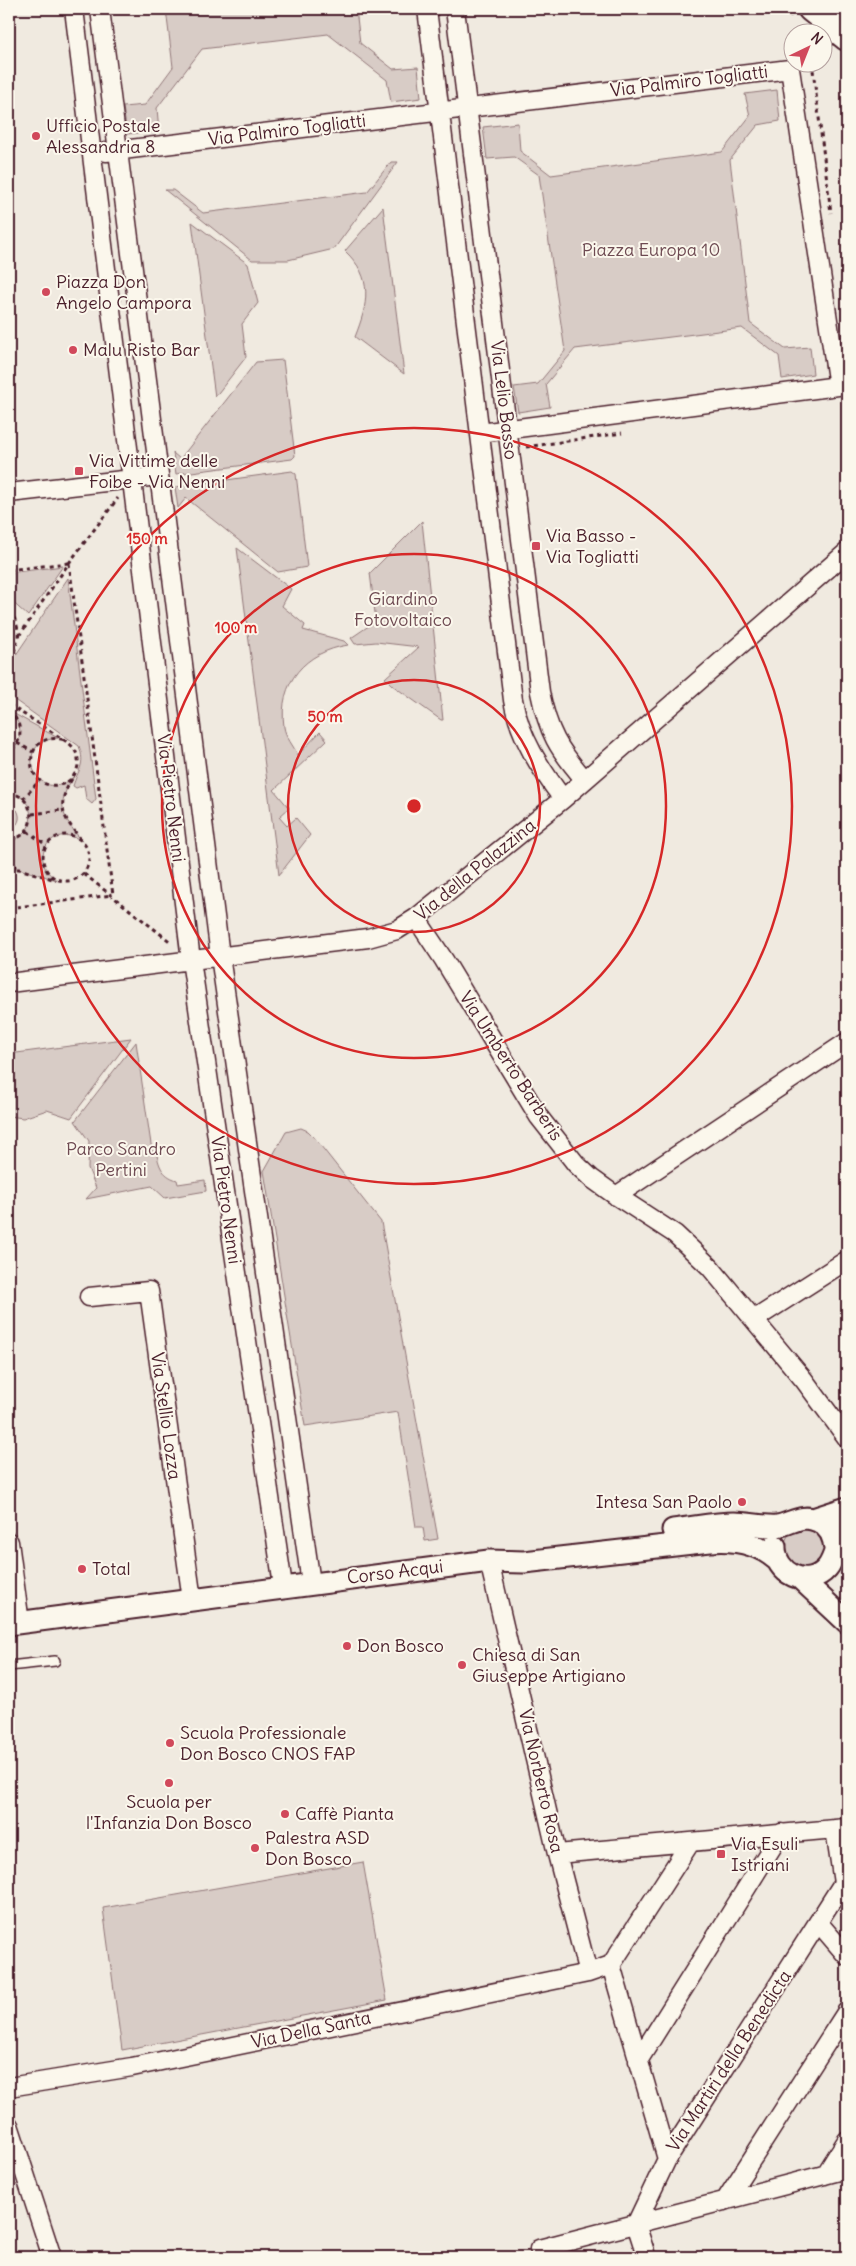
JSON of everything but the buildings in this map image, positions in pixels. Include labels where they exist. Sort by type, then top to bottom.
[{"type":"main road","points":[[811,9],[841,24]]},
{"type":"street","name":"Via Pietro Nenni","points":[[74,9],[191,960],[283,1586]]},
{"type":"street","name":"Via Pietro Nenni","points":[[100,9],[220,956],[311,1582]]},
{"type":"street","points":[[427,9],[515,712],[524,737],[538,765],[563,799]]},
{"type":"street","name":"Via Lelio Basso","points":[[455,9],[466,108],[545,715],[558,746],[585,780]]},
{"type":"street","name":"Via Palmiro Togliatti","points":[[92,154],[440,110],[790,69],[838,386],[480,433]]},
{"type":"street","points":[[9,493],[158,476]]},
{"type":"street","name":"Via della Palazzina","points":[[9,983],[368,938],[397,930],[416,918],[563,799],[847,552]]},
{"type":"street","name":"Via Umberto Barberis","points":[[416,918],[444,960],[539,1117],[576,1164],[591,1178],[675,1234],[690,1247],[728,1286],[804,1380],[847,1438]]},
{"type":"street","points":[[616,1196],[847,1042]]},
{"type":"street","points":[[755,1319],[847,1260]]},
{"type":"street","name":"Via Stellio Lozza","points":[[89,1297],[149,1291],[192,1600]]},
{"type":"street","points":[[489,1560],[520,1549],[728,1524],[777,1526],[799,1518],[813,1519],[847,1508]]},
{"type":"street","points":[[813,1519],[829,1530],[833,1539],[831,1558],[836,1594],[847,1605]]},
{"type":"street","points":[[790,1522],[782,1528],[775,1540],[777,1560],[786,1572],[800,1578],[847,1622]]},
{"type":"street","points":[[800,1578],[815,1576],[831,1558],[841,1534],[847,1526]]},
{"type":"street","name":"Corso Acqui","points":[[14,1624],[311,1582],[489,1560],[524,1562],[723,1540],[751,1544],[777,1560]]},
{"type":"street","points":[[9,1542],[14,1624]]},
{"type":"street","name":"Via Norberto Rosa","points":[[489,1560],[557,1854],[588,1973]]},
{"type":"street","points":[[557,1854],[841,1828]]},
{"type":"street","name":"Via Martiri della Benedicta","points":[[636,2224],[667,2159],[818,1922],[839,1900],[843,1883],[841,1828]]},
{"type":"street","points":[[638,2061],[782,1833]]},
{"type":"street","points":[[667,2159],[612,1965],[690,1843]]},
{"type":"street","points":[[818,1922],[847,1956]]},
{"type":"street","name":"Via Della Santa","points":[[9,2087],[132,2067],[588,1973],[612,1965]]},
{"type":"street","points":[[725,2200],[847,2011]]},
{"type":"street","points":[[9,2125],[52,2257]]},
{"type":"street","points":[[824,2175],[847,2140]]},
{"type":"street","points":[[539,2249],[847,2169]]},
{"type":"street","points":[[636,2224],[645,2252],[640,2257]]},
{"type":"lane","points":[[9,1666],[55,1661]]},
{"type":"path","points":[[813,72],[832,218]]},
{"type":"path","points":[[522,447],[623,433]]},
{"type":"path","points":[[9,659],[18,636],[69,562],[118,498]]},
{"type":"path","points":[[9,570],[69,562]]},
{"type":"path","points":[[69,562],[113,895]]},
{"type":"path","points":[[9,611],[17,624],[18,636]]},
{"type":"path","points":[[9,705],[71,745],[78,759],[75,774],[65,791],[62,810],[67,822],[82,841],[89,854],[89,865],[84,874],[69,882],[15,868],[9,870]]},
{"type":"path","points":[[9,711],[18,721],[20,729],[17,743],[9,752]]},
{"type":"path","points":[[65,740],[58,738],[43,741],[33,752],[32,767],[40,780],[54,786],[62,784],[75,774]]},
{"type":"path","points":[[17,743],[33,752]]},
{"type":"path","points":[[23,799],[40,780]]},
{"type":"path","points":[[9,793],[23,799],[32,814],[27,831],[23,835],[10,840],[15,868]]},
{"type":"path","points":[[32,814],[62,810]]},
{"type":"path","points":[[27,831],[46,845]]},
{"type":"path","points":[[57,880],[47,872],[44,866],[42,859],[46,846],[56,837],[63,835],[76,837],[82,841]]},
{"type":"path","points":[[84,874],[176,946]]},
{"type":"path","points":[[9,908],[113,895]]},
{"type":"green space","points":[[166,9],[356,9],[360,43],[393,69],[418,67],[421,98],[391,102],[387,80],[328,34],[202,49],[157,108],[159,131],[127,134],[123,107],[145,105],[173,67]]},
{"type":"green space","name":"Piazza Europa 10","points":[[777,90],[780,121],[758,125],[730,160],[750,323],[785,349],[810,347],[813,374],[782,379],[779,356],[742,328],[575,349],[546,384],[550,407],[518,412],[514,387],[538,384],[565,351],[539,175],[514,157],[487,159],[483,127],[518,123],[520,151],[551,175],[722,152],[750,116],[745,94]]},
{"type":"green space","points":[[391,162],[398,162],[334,249],[288,260],[252,260],[165,190],[173,190],[203,213],[367,192]]},
{"type":"green space","points":[[383,207],[404,374],[355,337],[363,313],[366,292],[361,271],[345,251]]},
{"type":"green space","points":[[192,222],[248,264],[258,303],[242,324],[246,357],[215,397]]},
{"type":"green space","points":[[283,360],[295,456],[292,459],[176,474],[173,453],[180,459],[256,362]]},
{"type":"green space","name":"Giardino Fotovoltaico","points":[[292,471],[296,474],[307,567],[278,572],[186,498],[178,508],[175,487]]},
{"type":"green space","name":"Giardino Fotovoltaico","points":[[422,521],[443,720],[392,685],[385,678],[419,647],[376,642],[355,644],[351,638],[376,621],[370,573]]},
{"type":"green space","name":"Giardino Fotovoltaico","points":[[237,548],[291,589],[282,606],[305,625],[303,630],[344,641],[348,645],[319,654],[307,662],[290,683],[285,696],[283,711],[284,727],[298,755],[320,732],[327,740],[274,790],[289,808],[279,817],[287,826],[296,818],[310,835],[279,875]]},
{"type":"green space","points":[[63,566],[28,616],[9,599],[9,573]]},
{"type":"green space","points":[[68,578],[96,799],[92,804],[86,799],[84,785],[76,788],[73,786],[82,758],[79,746],[9,696],[9,665]]},
{"type":"green space","points":[[9,711],[58,738],[43,742],[34,750],[32,761],[34,772],[41,780],[50,785],[62,784],[75,775],[65,794],[63,809],[69,824],[82,841],[71,836],[61,836],[52,840],[46,846],[43,854],[43,863],[48,872],[57,880],[19,869],[9,869],[9,840],[19,837],[25,832],[31,816],[25,801],[19,796],[9,793],[9,752],[18,742],[20,732],[17,720]]},
{"type":"green space","points":[[9,806],[17,810],[19,819],[17,824],[9,829]]},
{"type":"green space","name":"Parco Sandro Pertini","points":[[131,1038],[71,1118],[47,1110],[23,1118],[9,1116],[9,1054]]},
{"type":"green space","name":"Parco Sandro Pertini","points":[[136,1042],[152,1151],[156,1151],[164,1172],[177,1180],[178,1184],[205,1180],[206,1191],[165,1198],[152,1186],[86,1199],[96,1188],[88,1168],[89,1141],[75,1121]]},
{"type":"green space","points":[[301,1128],[313,1136],[381,1222],[438,1539],[425,1541],[423,1527],[416,1527],[398,1412],[305,1426],[264,1171],[286,1132]]},
{"type":"green space","points":[[800,1528],[808,1528],[815,1531],[821,1537],[824,1548],[821,1559],[815,1565],[808,1568],[800,1568],[793,1565],[787,1559],[784,1552],[784,1544],[787,1537],[793,1531]]},
{"type":"green space","points":[[363,1862],[387,2000],[122,2050],[103,1908]]},
{"type":"place","name":"Ufficio Postale Alessandria 8","points":[[36,136]]},
{"type":"place","name":"Piazza Don Angelo Campora","points":[[46,292]]},
{"type":"place","name":"Malu Risto Bar","points":[[73,350]]},
{"type":"place","name":"Via Vittime delle Foibe - Via Nenni","points":[[79,471]]},
{"type":"place","name":"Via Basso - Via Togliatti","points":[[536,546]]},
{"type":"place","name":"Intesa San Paolo","points":[[742,1502]]},
{"type":"place","name":"Total","points":[[82,1569]]},
{"type":"place","name":"Don Bosco","points":[[347,1646]]},
{"type":"place","name":"Chiesa di San Giuseppe Artigiano","points":[[462,1665]]},
{"type":"place","name":"Scuola Professionale Don Bosco CNOS FAP","points":[[170,1743]]},
{"type":"place","name":"Scuola per l'Infanzia Don Bosco","points":[[169,1783]]},
{"type":"place","name":"Caffè Pianta","points":[[285,1814]]},
{"type":"place","name":"Palestra ASD Don Bosco","points":[[255,1848]]},
{"type":"place","name":"Via Esuli Istriani","points":[[721,1854]]}]
